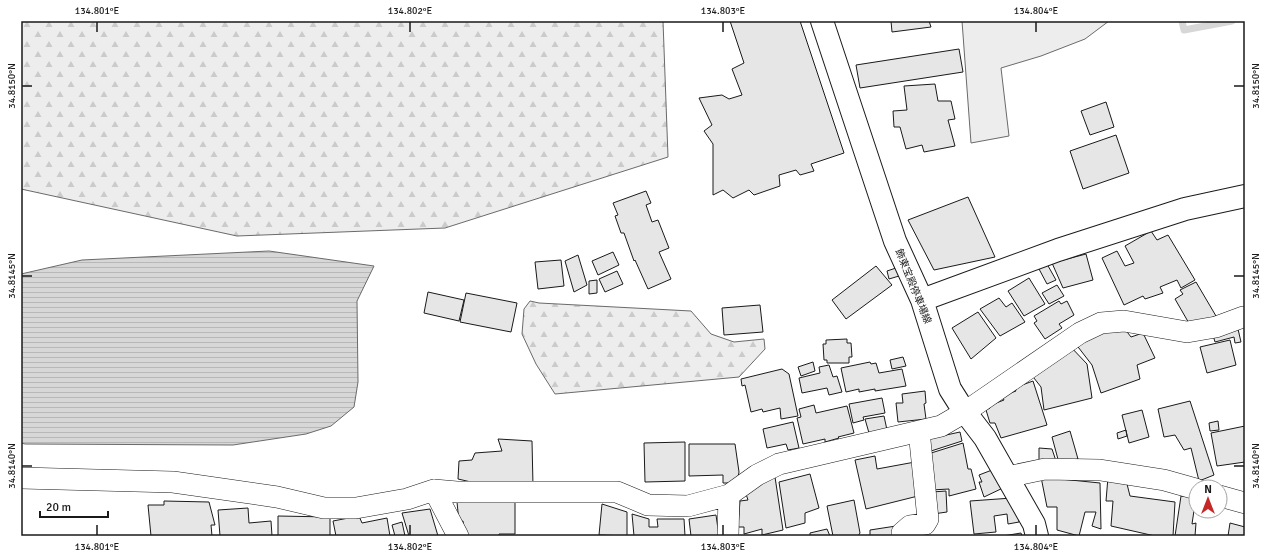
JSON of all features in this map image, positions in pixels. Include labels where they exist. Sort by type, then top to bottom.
[{"type":"main road","name":"飾東宝殿停車場線","points":[[822,21],[895,241],[922,300],[950,389],[985,438],[1034,524],[1037,536]]},
{"type":"main road","points":[[922,300],[1058,250],[1184,210],[1245,196]]},
{"type":"street","points":[[21,478],[173,482],[277,497],[324,508],[356,508],[407,499],[434,490],[457,492],[617,492],[648,505],[688,506],[729,495],[757,475],[779,464],[941,426],[965,412],[1080,333],[1101,323],[1124,321],[1187,332],[1216,327],[1244,314]]},
{"type":"street","points":[[902,536],[902,533],[910,526],[925,524],[928,520],[919,431]]},
{"type":"street","points":[[1007,477],[1045,469],[1100,470],[1164,480],[1188,487]]},
{"type":"street","points":[[434,490],[458,536]]},
{"type":"street","points":[[728,536],[729,495]]},
{"type":"street","points":[[1228,498],[1245,503]]},
{"type":"shaded area","points":[[962,21],[1109,21],[1085,39],[1041,56],[1001,68],[1009,136],[971,143]]},
{"type":"shaded area","points":[[269,251],[374,266],[357,301],[358,382],[354,407],[331,426],[306,434],[233,445],[21,443],[21,274],[82,260]]},
{"type":"green space","points":[[21,21],[663,21],[668,157],[445,228],[237,236],[21,189]]},
{"type":"green space","points":[[530,301],[539,303],[691,311],[711,334],[734,342],[764,339],[765,349],[739,377],[555,394],[536,364],[522,334],[524,309]]},
{"type":"building","points":[[730,21],[800,21],[844,153],[811,164],[814,171],[800,175],[796,170],[779,175],[780,186],[754,195],[749,190],[733,198],[723,190],[713,195],[713,144],[704,131],[712,125],[699,98],[722,95],[729,99],[742,95],[732,69],[744,63]]},
{"type":"building","points":[[891,21],[929,21],[931,27],[892,32]]},
{"type":"building","points":[[959,49],[963,72],[860,88],[856,65]]},
{"type":"building","points":[[935,84],[938,101],[951,101],[955,119],[948,120],[955,146],[924,152],[922,145],[906,149],[900,127],[894,127],[893,111],[907,110],[904,86]]},
{"type":"building","points":[[1106,102],[1114,127],[1090,135],[1081,111]]},
{"type":"building","points":[[1116,135],[1129,173],[1083,189],[1070,151]]},
{"type":"building","points":[[646,191],[651,203],[646,205],[652,222],[658,220],[669,248],[659,252],[671,279],[648,289],[635,260],[634,261],[624,233],[621,233],[615,216],[618,215],[613,203]]},
{"type":"building","points":[[968,197],[995,257],[934,270],[908,220]]},
{"type":"building","points":[[1151,231],[1157,240],[1168,235],[1195,280],[1181,288],[1177,280],[1160,287],[1163,293],[1145,299],[1143,296],[1124,305],[1102,258],[1117,251],[1125,266],[1134,263],[1125,246]]},
{"type":"building","points":[[613,252],[619,265],[598,275],[592,261]]},
{"type":"building","points":[[1086,254],[1093,280],[1063,288],[1052,263]]},
{"type":"building","points":[[578,255],[587,285],[574,292],[565,261]]},
{"type":"building","points":[[561,260],[564,286],[538,289],[535,262]]},
{"type":"building","points":[[1047,264],[1056,280],[1047,284],[1039,269]]},
{"type":"building","points":[[876,266],[892,285],[846,319],[832,300]]},
{"type":"building","points":[[896,268],[899,276],[889,279],[887,271]]},
{"type":"building","points":[[617,271],[623,284],[605,292],[599,279]]},
{"type":"building","points":[[1029,278],[1045,304],[1024,316],[1008,291]]},
{"type":"building","points":[[597,280],[597,293],[589,294],[589,281]]},
{"type":"building","points":[[1196,282],[1216,316],[1190,325],[1175,299],[1183,294],[1180,290]]},
{"type":"building","points":[[1057,285],[1064,296],[1049,304],[1042,293]]},
{"type":"building","points":[[428,292],[464,300],[459,321],[424,313]]},
{"type":"building","points":[[466,293],[517,303],[511,332],[460,322]]},
{"type":"building","points":[[999,298],[1006,307],[1012,303],[1025,322],[1000,336],[980,309]]},
{"type":"building","points":[[1059,301],[1061,304],[1067,301],[1074,315],[1059,324],[1062,328],[1045,339],[1034,323],[1037,321],[1034,316]]},
{"type":"building","points":[[760,305],[763,332],[724,335],[722,308]]},
{"type":"building","points":[[978,312],[996,338],[971,359],[952,328]]},
{"type":"building","points":[[1121,324],[1131,337],[1143,333],[1155,358],[1137,365],[1140,379],[1101,393],[1092,365],[1075,343]]},
{"type":"building","points":[[1238,329],[1241,342],[1235,343],[1234,337],[1215,342],[1213,335]]},
{"type":"building","points":[[847,339],[847,343],[851,343],[852,357],[849,357],[849,363],[827,363],[827,360],[824,360],[823,344],[826,344],[826,340]]},
{"type":"building","points":[[1230,340],[1236,365],[1207,373],[1200,347]]},
{"type":"building","points":[[1069,345],[1087,364],[1092,398],[1044,410],[1041,387],[1030,373]]},
{"type":"building","points":[[903,357],[906,366],[892,369],[890,360]]},
{"type":"building","points":[[813,362],[815,371],[801,376],[798,367]]},
{"type":"building","points":[[870,362],[871,364],[876,363],[879,373],[902,369],[906,386],[875,391],[875,389],[859,392],[859,389],[846,392],[841,368]]},
{"type":"building","points":[[829,365],[833,377],[837,376],[842,392],[829,395],[827,388],[802,393],[799,378],[820,373],[819,367]]},
{"type":"building","points":[[782,369],[789,374],[798,416],[781,419],[780,408],[763,412],[762,409],[751,412],[745,385],[742,386],[741,379]]},
{"type":"building","points":[[1033,381],[1047,425],[1001,438],[995,423],[990,423],[986,410],[990,408],[991,405],[1004,400],[1002,396],[1016,391],[1014,388]]},
{"type":"building","points":[[925,391],[926,403],[924,404],[926,419],[898,422],[896,403],[903,403],[902,394]]},
{"type":"building","points":[[882,398],[885,413],[863,417],[864,420],[853,423],[849,404]]},
{"type":"building","points":[[1190,401],[1214,475],[1204,479],[1199,479],[1191,448],[1184,450],[1175,435],[1164,437],[1158,409]]},
{"type":"building","points":[[814,405],[816,413],[847,406],[854,433],[825,442],[825,439],[803,444],[797,418],[801,417],[799,409]]},
{"type":"building","points":[[1142,410],[1149,437],[1129,443],[1122,415]]},
{"type":"building","points":[[884,416],[887,430],[869,433],[865,419]]},
{"type":"building","points":[[1218,421],[1219,430],[1210,431],[1209,423]]},
{"type":"building","points":[[793,422],[799,448],[788,450],[786,444],[767,448],[763,429]]},
{"type":"building","points":[[1245,426],[1245,462],[1217,466],[1211,433]]},
{"type":"building","points":[[1126,430],[1127,436],[1118,439],[1117,433]]},
{"type":"building","points":[[1070,431],[1078,459],[1059,463],[1052,437]]},
{"type":"building","points":[[960,432],[962,441],[928,452],[928,439]]},
{"type":"building","points":[[498,439],[532,441],[533,486],[484,485],[458,479],[459,461],[472,460],[475,453],[502,451]]},
{"type":"building","points":[[685,442],[685,481],[645,482],[644,443]]},
{"type":"building","points":[[963,443],[968,469],[971,469],[976,489],[949,496],[949,489],[931,490],[928,454]]},
{"type":"building","points":[[689,444],[735,444],[739,472],[737,483],[723,483],[723,475],[689,476]]},
{"type":"building","points":[[1039,448],[1052,449],[1056,461],[1039,462]]},
{"type":"building","points":[[875,456],[877,469],[915,462],[918,496],[866,509],[855,460]]},
{"type":"building","points":[[992,470],[1005,487],[984,497],[979,482],[982,482],[979,475]]},
{"type":"building","points":[[810,474],[819,508],[805,513],[805,523],[786,528],[779,482]]},
{"type":"building","points":[[775,477],[783,530],[762,535],[762,529],[744,534],[744,527],[738,527],[740,501],[748,500],[746,494],[766,480]]},
{"type":"building","points":[[1041,477],[1100,483],[1101,529],[1092,526],[1096,512],[1085,512],[1079,536],[1057,530],[1057,507],[1047,507]]},
{"type":"building","points":[[1108,477],[1126,480],[1130,496],[1175,502],[1173,536],[1155,536],[1111,526],[1113,501],[1106,501]]},
{"type":"building","points":[[946,491],[947,512],[933,514],[932,492]]},
{"type":"building","points":[[1181,496],[1188,496],[1188,519],[1193,519],[1192,524],[1196,523],[1195,536],[1175,536]]},
{"type":"building","points":[[1012,498],[1014,511],[1019,511],[1019,522],[1008,524],[1007,514],[994,516],[996,532],[974,534],[970,501]]},
{"type":"building","points":[[515,499],[515,534],[499,534],[499,536],[465,536],[463,521],[459,522],[457,502]]},
{"type":"building","points":[[854,500],[860,533],[858,536],[833,536],[827,506]]},
{"type":"building","points":[[164,501],[209,502],[215,525],[211,525],[212,536],[151,536],[148,505],[164,505]]},
{"type":"building","points":[[602,504],[627,512],[627,536],[599,535]]},
{"type":"building","points":[[248,508],[249,523],[271,521],[272,536],[220,536],[218,510]]},
{"type":"building","points":[[430,509],[438,536],[409,536],[402,513]]},
{"type":"building","points":[[632,514],[649,519],[649,527],[658,527],[657,519],[684,519],[685,536],[634,536]]},
{"type":"building","points":[[716,515],[719,536],[691,536],[689,519]]},
{"type":"building","points":[[278,516],[330,517],[330,536],[278,536]]},
{"type":"building","points":[[359,516],[362,523],[387,518],[390,536],[336,536],[333,521]]},
{"type":"building","points":[[402,522],[405,536],[395,536],[392,525]]},
{"type":"building","points":[[1230,523],[1245,527],[1245,536],[1228,536]]},
{"type":"building","points":[[896,526],[897,536],[870,536],[870,530]]},
{"type":"building","points":[[827,529],[830,536],[810,536],[810,533]]},
{"type":"building","points":[[1021,533],[1022,536],[1003,536]]},
{"type":"waterway","points":[[1182,21],[1184,30],[1232,21]]}]
